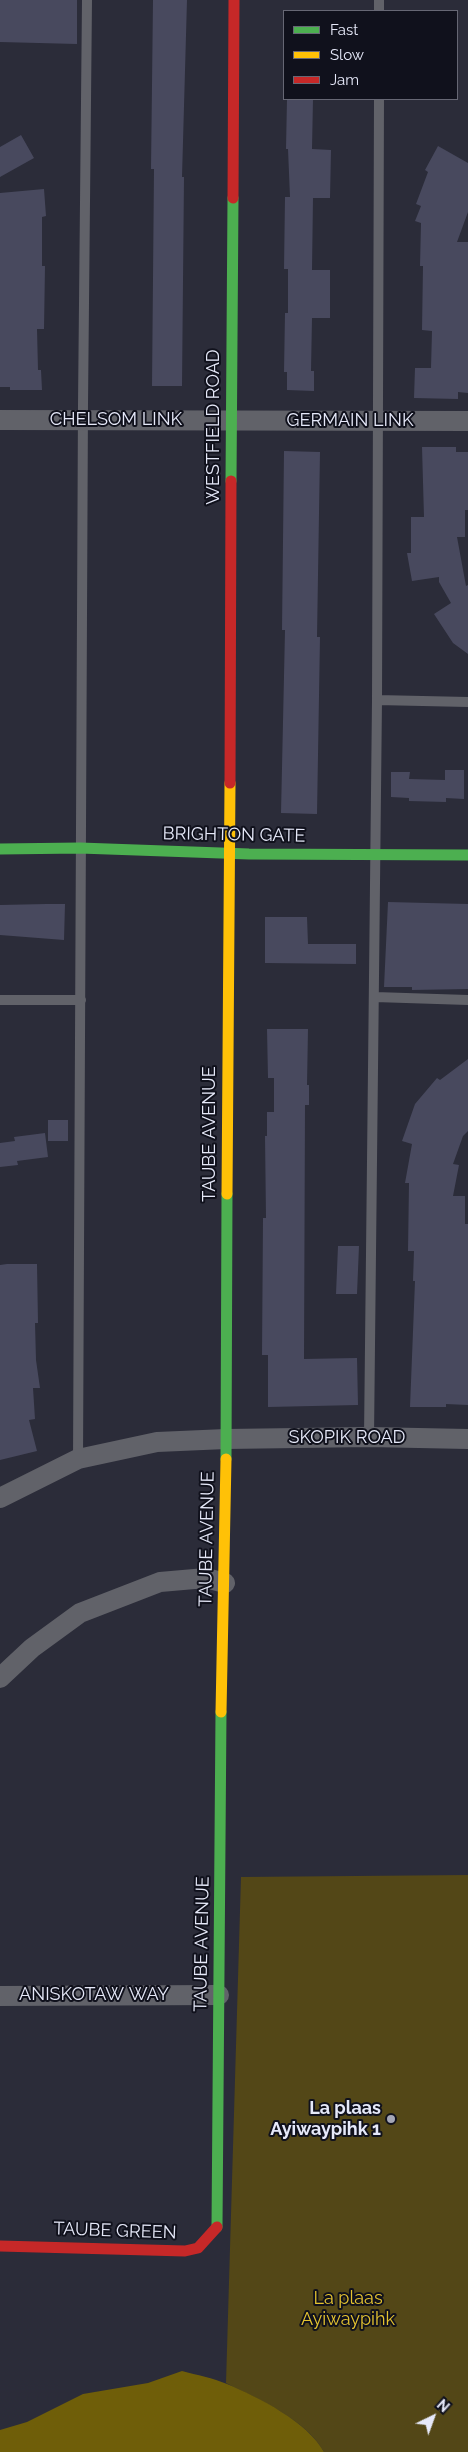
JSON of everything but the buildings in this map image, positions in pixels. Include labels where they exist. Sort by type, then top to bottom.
[{"type":"street","name":"WESTFIELD ROAD","points":[[228,854],[234,0]]},
{"type":"street","name":"CHELSOM LINK","points":[[0,420],[231,421]]},
{"type":"street","name":"GERMAIN LINK","points":[[231,421],[468,421]]},
{"type":"street","name":"BRIGHTON GATE","points":[[0,849],[80,848],[228,854],[374,856],[468,855]]},
{"type":"street","name":"TAUBE AVENUE","points":[[218,2225],[221,1705],[225,1583],[228,854]]},
{"type":"street","name":"SKOPIK ROAD","points":[[0,1498],[78,1459],[157,1442],[368,1437],[468,1438]]},
{"type":"street","points":[[0,1678],[32,1648],[80,1613],[160,1582],[206,1578],[225,1583]]},
{"type":"street","name":"ANISKOTAW WAY","points":[[0,1996],[219,1995]]},
{"type":"street","name":"TAUBE GREEN","points":[[0,2246],[184,2251],[198,2248],[218,2225]]},
{"type":"lane","points":[[78,1459],[80,848],[87,0]]},
{"type":"lane","points":[[368,1437],[375,997],[374,856],[377,700],[379,100]]},
{"type":"lane","points":[[377,700],[468,702]]},
{"type":"lane","points":[[375,997],[468,1000]]},
{"type":"lane","points":[[0,1000],[81,1000]]},
{"type":"green space","name":"La plaas Ayiwaypihk","points":[[468,1875],[468,2452],[324,2452],[316,2440],[294,2420],[226,2383],[241,1877]]},
{"type":"shaded area","points":[[182,2371],[222,2382],[267,2403],[306,2431],[317,2441],[324,2452],[0,2452],[0,2430],[27,2422],[83,2394],[148,2383]]},
{"type":"traffic: fast","points":[[231,481],[233,198]]},
{"type":"traffic: fast","points":[[0,849],[80,848],[249,854],[468,855]]},
{"type":"traffic: fast","points":[[226,1459],[227,1194]]},
{"type":"traffic: fast","points":[[217,2227],[221,1712]]},
{"type":"traffic: slow","points":[[227,1194],[230,783]]},
{"type":"traffic: slow","points":[[221,1712],[226,1459]]},
{"type":"traffic: jam","points":[[233,198],[234,0]]},
{"type":"traffic: jam","points":[[230,783],[231,481]]},
{"type":"traffic: jam","points":[[0,2246],[185,2251],[198,2248],[217,2227]]},
{"type":"place","name":"La plaas Ayiwaypihk 1","points":[[391,2119]]}]
